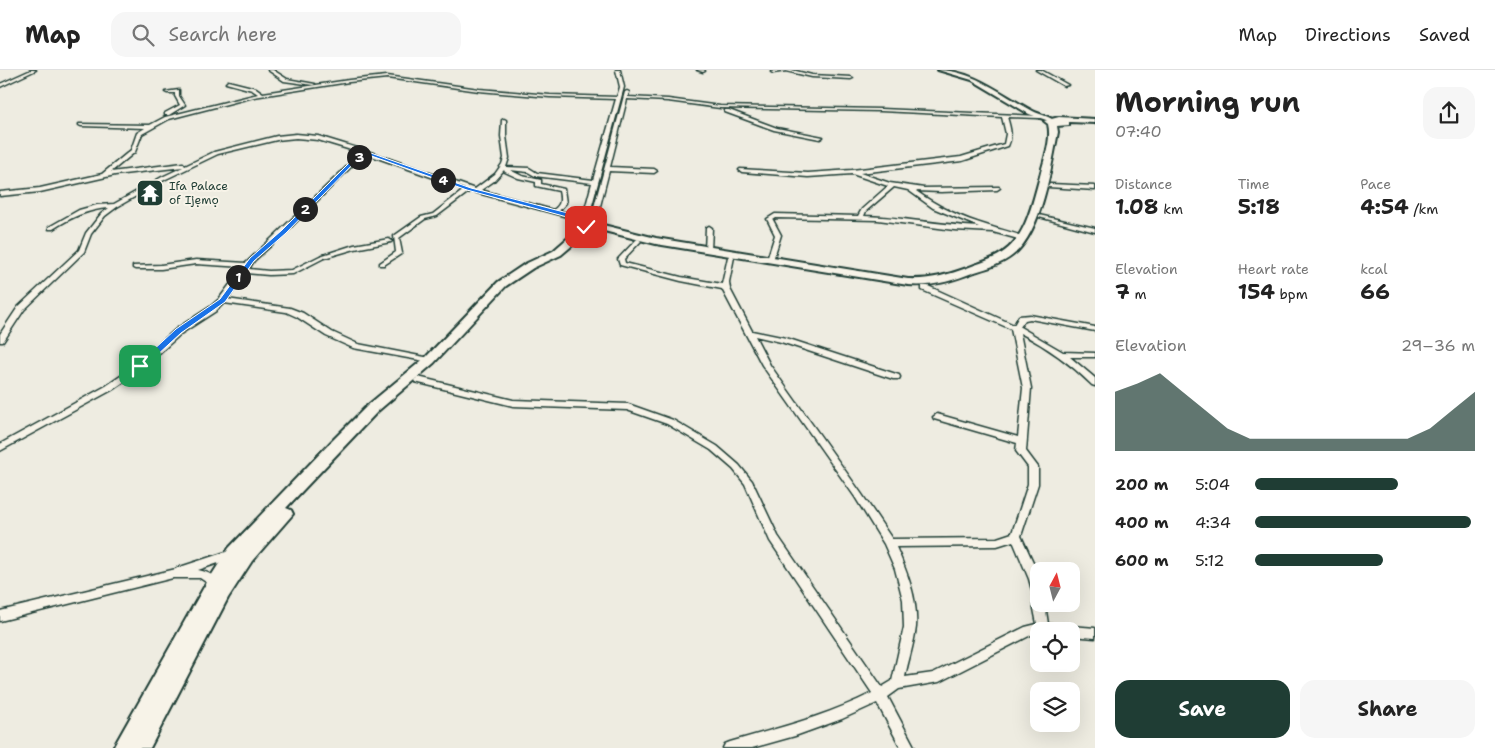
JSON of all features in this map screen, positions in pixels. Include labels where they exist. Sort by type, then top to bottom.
[{"type":"highway","points":[[1057,121],[1095,122]]},
{"type":"highway","points":[[592,228],[638,241],[731,258],[929,288],[967,280],[1018,256],[1030,243],[1050,186],[1057,121]]},
{"type":"highway","points":[[123,748],[214,584],[235,553],[361,420],[430,360],[508,278],[529,266],[557,254],[592,228],[841,274],[908,282],[939,282],[1003,257],[1014,250],[1022,238],[1040,190],[1057,121]]},
{"type":"highway","points":[[139,748],[222,593],[246,556],[346,447],[382,411],[453,347],[515,280],[534,268],[564,256],[592,228]]},
{"type":"main road","points":[[941,70],[982,83],[1039,117],[1057,121]]},
{"type":"main road","points":[[947,70],[986,82],[1035,113],[1057,121]]},
{"type":"street","points":[[0,85],[28,70]]},
{"type":"street","points":[[0,85],[34,70]]},
{"type":"street","points":[[270,70],[279,74],[280,77],[296,82],[326,85]]},
{"type":"street","points":[[592,228],[623,98],[622,81],[618,70]]},
{"type":"street","points":[[592,228],[596,182],[628,86],[624,70]]},
{"type":"street","points":[[772,72],[785,70],[812,76],[851,78]]},
{"type":"street","points":[[1038,70],[1066,85]]},
{"type":"street","points":[[394,78],[402,72]]},
{"type":"street","points":[[104,175],[128,156],[140,132],[167,118],[261,94],[377,77],[480,90],[555,96],[668,100],[722,107],[881,110],[1039,117]]},
{"type":"street","points":[[228,82],[254,89],[261,94]]},
{"type":"street","points":[[167,92],[177,91],[177,96],[183,105],[165,116],[167,118]]},
{"type":"street","points":[[722,107],[764,126],[820,137]]},
{"type":"street","points":[[742,170],[808,175],[948,161],[1001,148],[1008,142],[1009,127],[1004,116]]},
{"type":"street","points":[[476,191],[495,177],[503,168],[507,158],[507,152],[502,143],[504,120]]},
{"type":"street","points":[[81,125],[150,127]]},
{"type":"street","points":[[0,340],[21,309],[82,251],[88,234],[97,222],[115,206],[193,163],[225,151],[296,136],[318,138],[365,152],[469,189],[554,212],[592,228]]},
{"type":"street","points":[[0,448],[122,380],[179,331],[222,301],[245,268],[365,152]]},
{"type":"street","points":[[0,194],[40,190],[104,175],[193,163]]},
{"type":"street","points":[[503,168],[596,182]]},
{"type":"street","points":[[503,168],[520,177],[538,181],[538,185],[562,190],[564,202],[562,208],[554,212]]},
{"type":"street","points":[[607,168],[654,171]]},
{"type":"street","points":[[852,172],[891,187],[911,190],[997,188]]},
{"type":"street","points":[[1050,186],[1095,188]]},
{"type":"street","points":[[860,217],[864,210],[891,187]]},
{"type":"street","points":[[382,264],[399,253],[396,237],[423,218],[435,215],[469,189]]},
{"type":"street","points":[[911,190],[927,203],[995,230],[1022,238]]},
{"type":"street","points":[[51,228],[68,216],[92,206],[115,206]]},
{"type":"street","points":[[1041,216],[1095,230]]},
{"type":"street","points":[[770,260],[778,235],[771,223],[770,219],[772,217],[860,217],[954,228],[995,230]]},
{"type":"street","points":[[708,250],[709,228]]},
{"type":"street","points":[[135,267],[161,267],[196,262],[293,272],[322,257],[354,247],[388,241]]},
{"type":"street","points":[[638,241],[625,253],[621,259],[622,264],[681,279],[725,287]]},
{"type":"street","points":[[731,258],[725,287],[748,332],[766,365],[833,457],[889,544],[906,584],[910,600],[909,636],[897,684]]},
{"type":"street","points":[[929,288],[1016,328],[1066,354],[1095,377]]},
{"type":"street","points":[[222,301],[286,310],[300,315],[329,334],[356,346],[430,360]]},
{"type":"street","points":[[889,544],[997,542],[1016,536],[1033,484],[1033,467],[1021,451],[1026,384],[1016,328],[1022,318],[1030,317],[1095,329]]},
{"type":"street","points":[[748,332],[783,340],[896,377]]},
{"type":"street","points":[[1066,354],[1095,355]]},
{"type":"street","points":[[1066,354],[1095,383]]},
{"type":"street","points":[[418,380],[513,403],[628,407],[670,422],[702,440],[745,477],[774,538],[789,563],[880,696],[908,748]]},
{"type":"street","points":[[936,417],[1021,441]]},
{"type":"street","points":[[1016,536],[1030,566]]},
{"type":"street","points":[[0,616],[173,574],[235,553]]},
{"type":"street","points":[[173,574],[198,574],[209,577],[214,584]]},
{"type":"street","points":[[734,748],[843,714],[880,696],[897,684],[935,678],[1023,632],[1030,631]]},
{"type":"street","points":[[1080,632],[1095,633]]},
{"type":"place","name":"Ifa Palace of Ijẹmọ","points":[[150,193]]},
{"type":"route","points":[[140,366],[179,331],[208,313],[222,301],[252,260],[365,152],[469,189],[585,220],[586,227]]}]
